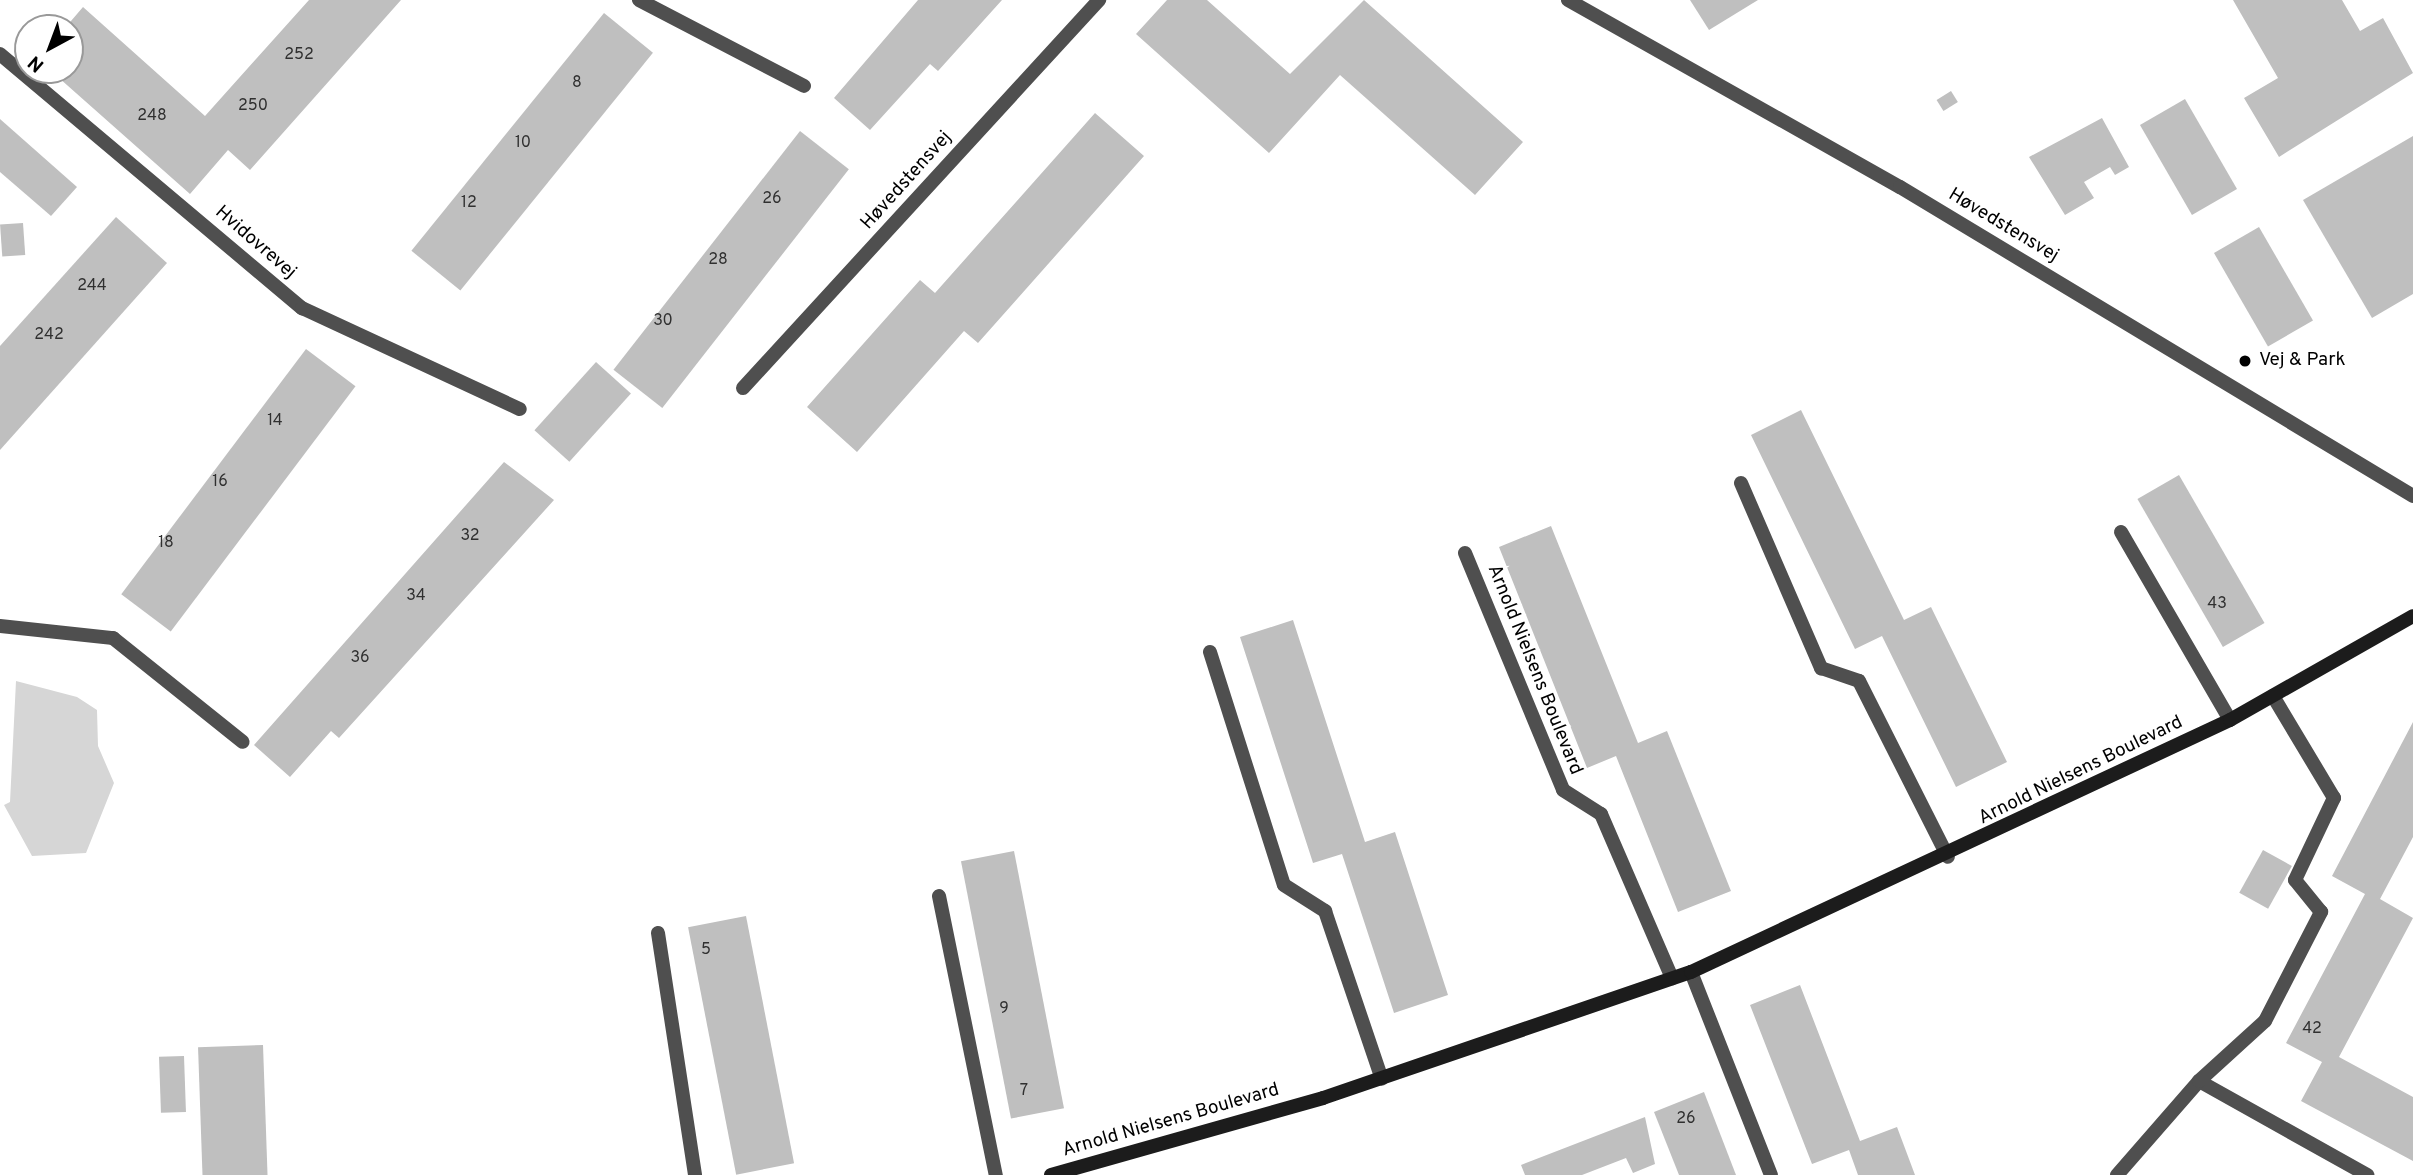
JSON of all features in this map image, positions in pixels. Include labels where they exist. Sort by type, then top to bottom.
[{"type":"street","points":[[639,0],[804,86]]},
{"type":"street","name":"Høvedstensvej","points":[[743,388],[1099,0]]},
{"type":"street","name":"Høvedstensvej","points":[[1568,0],[1924,201],[2413,496]]},
{"type":"street","name":"Hvidovrevej","points":[[0,54],[302,309],[520,408]]},
{"type":"street","points":[[1741,483],[1821,668],[1859,681],[1948,856]]},
{"type":"street","points":[[2120,532],[2230,720]]},
{"type":"street","name":"Arnold Nielsens Boulevard","points":[[1465,552],[1563,790],[1601,814],[1672,978]]},
{"type":"street","name":"Arnold Nielsens Boulevard","points":[[1051,1175],[1382,1079],[1691,972],[1948,856],[2230,720],[2413,616]]},
{"type":"street","points":[[0,626],[113,638],[243,742]]},
{"type":"street","points":[[1210,652],[1284,885],[1325,911],[1382,1079]]},
{"type":"street","points":[[2117,1175],[2199,1081],[2265,1021],[2321,912],[2295,880],[2334,798],[2273,696]]},
{"type":"street","points":[[939,896],[996,1175]]},
{"type":"street","points":[[658,933],[695,1175]]},
{"type":"street","points":[[1691,972],[1771,1175]]},
{"type":"street","points":[[2199,1081],[2367,1175]]},
{"type":"shaded area","points":[[16,681],[77,697],[97,710],[98,746],[114,783],[86,853],[32,856],[4,805],[10,802]]},
{"type":"building","points":[[309,0],[401,0],[250,170],[228,150],[190,194],[66,84],[84,84],[84,14],[77,14],[83,7],[205,116]]},
{"type":"building","points":[[918,0],[1002,0],[938,71],[930,64],[870,130],[834,98]]},
{"type":"building","points":[[1167,0],[1207,0],[1290,74],[1364,0],[1523,142],[1475,195],[1340,75],[1269,153],[1136,34]]},
{"type":"building","points":[[1690,0],[1758,0],[1709,30]]},
{"type":"building","points":[[2233,0],[2342,0],[2360,31],[2383,18],[2413,73],[2279,157],[2244,98],[2278,78]]},
{"type":"building","points":[[604,13],[653,53],[460,290],[411,251]]},
{"type":"building","points":[[1951,91],[1958,102],[1943,111],[1937,100]]},
{"type":"building","points":[[2185,99],[2237,189],[2192,215],[2140,125]]},
{"type":"building","points":[[1095,113],[1144,156],[978,343],[964,331],[857,452],[807,407],[920,280],[935,293]]},
{"type":"building","points":[[2102,118],[2129,167],[2115,175],[2110,167],[2084,182],[2094,198],[2065,215],[2029,157]]},
{"type":"building","points":[[0,119],[77,187],[51,216],[0,172]]},
{"type":"building","points":[[800,131],[849,169],[662,408],[613,370]]},
{"type":"building","points":[[2413,136],[2413,294],[2372,318],[2303,200]]},
{"type":"building","points":[[116,217],[167,263],[0,450],[0,346]]},
{"type":"building","points":[[23,223],[25,255],[2,257],[0,225]]},
{"type":"building","points":[[2259,227],[2313,321],[2268,347],[2214,253]]},
{"type":"building","points":[[306,349],[356,386],[171,631],[121,594]]},
{"type":"building","points":[[596,362],[631,393],[569,462],[534,430]]},
{"type":"building","points":[[1801,410],[1904,620],[1931,607],[2007,762],[1956,787],[1882,636],[1855,649],[1751,435]]},
{"type":"building","points":[[504,462],[554,500],[339,738],[331,731],[290,777],[254,745]]},
{"type":"building","points":[[2179,475],[2264,623],[2223,647],[2137,499]]},
{"type":"building","points":[[1551,526],[1638,743],[1667,731],[1731,891],[1678,912],[1616,756],[1587,768],[1499,547]]},
{"type":"building","points":[[1293,620],[1365,842],[1395,832],[1448,995],[1394,1013],[1342,854],[1313,863],[1240,637]]},
{"type":"building","points":[[2413,722],[2413,837],[2380,899],[2413,918],[2339,1057],[2413,1097],[2413,1161],[2301,1101],[2322,1062],[2286,1043],[2365,894],[2332,876]]},
{"type":"building","points":[[2263,850],[2292,866],[2268,909],[2239,893]]},
{"type":"building","points":[[1014,851],[1064,1108],[1011,1118],[961,861]]},
{"type":"building","points":[[746,916],[794,1163],[736,1175],[688,927]]},
{"type":"building","points":[[1800,985],[1860,1141],[1897,1127],[1915,1175],[1858,1175],[1849,1150],[1812,1164],[1750,1005]]},
{"type":"building","points":[[263,1045],[268,1175],[203,1175],[198,1047]]},
{"type":"building","points":[[184,1056],[186,1112],[161,1113],[159,1057]]},
{"type":"building","points":[[1704,1092],[1736,1175],[1679,1175],[1654,1112]]},
{"type":"building","points":[[1645,1117],[1655,1164],[1633,1173],[1626,1158],[1582,1175],[1525,1175],[1521,1165]]},
{"type":"place","name":"Vej & Park","points":[[2245,361]]}]
